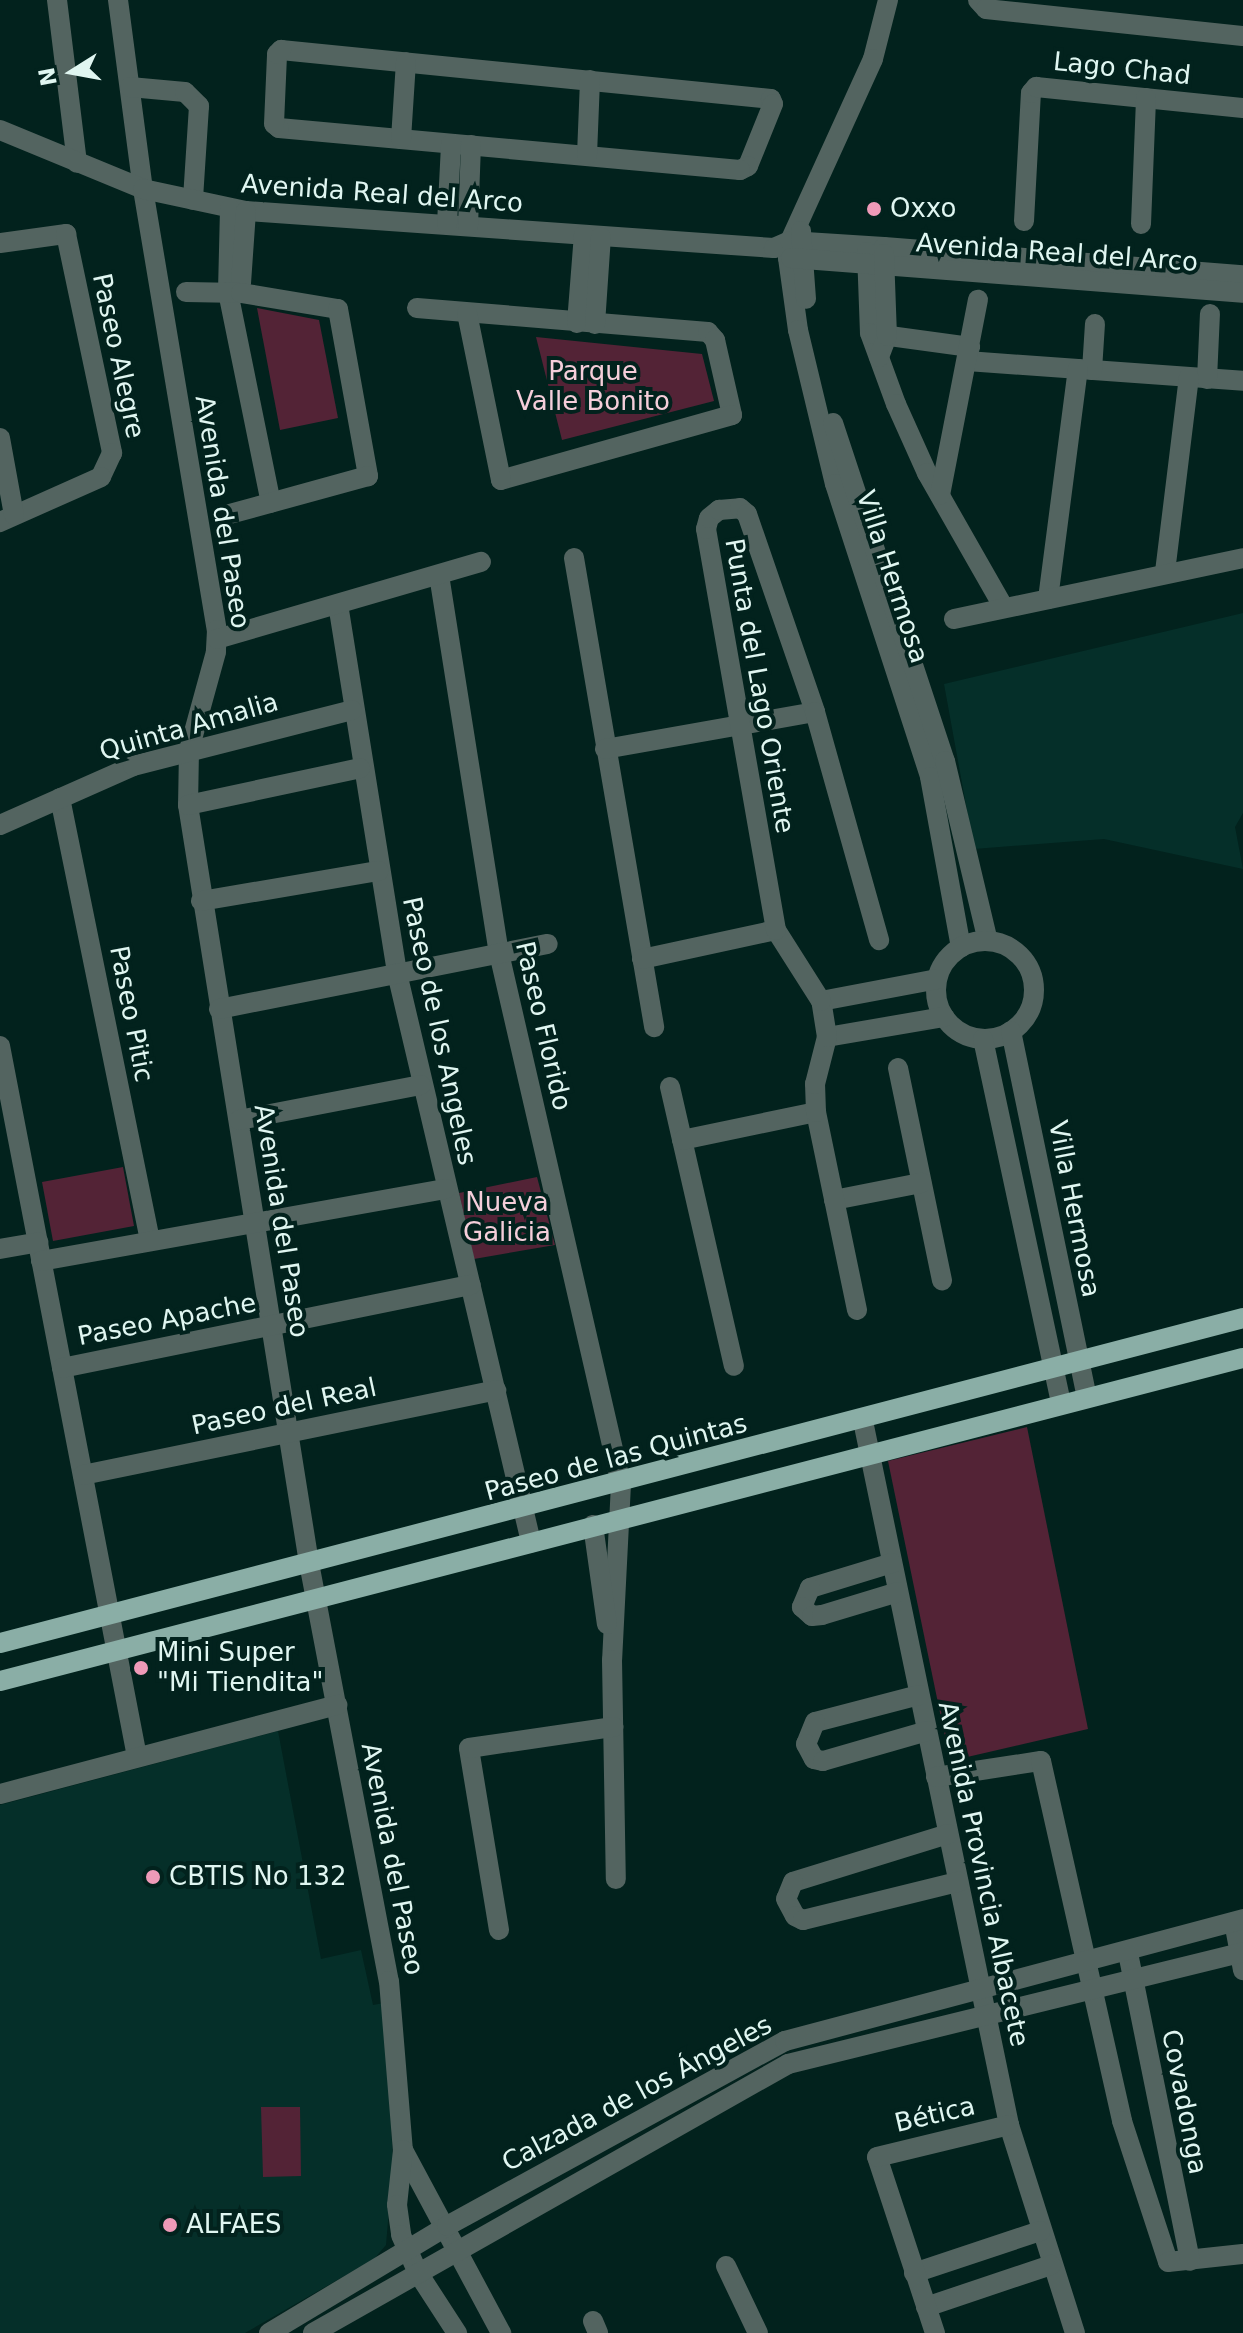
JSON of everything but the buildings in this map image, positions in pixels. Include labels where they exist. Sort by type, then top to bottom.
[{"type":"main road","name":"Paseo de las Quintas","points":[[0,1642],[523,1510],[1243,1318]]},
{"type":"main road","points":[[0,1681],[869,1452],[1243,1358]]},
{"type":"street","points":[[57,0],[77,163]]},
{"type":"street","name":"Avenida del Paseo","points":[[118,0],[143,189],[217,639],[189,750],[188,805],[309,1563],[389,1981],[403,2150],[447,2226],[501,2333]]},
{"type":"street","points":[[793,245],[869,70],[888,0]]},
{"type":"street","points":[[978,0],[986,9],[1243,36]]},
{"type":"street","points":[[281,50],[590,80],[773,102],[744,170],[276,127],[277,54],[281,50]]},
{"type":"street","points":[[401,139],[406,62]]},
{"type":"street","points":[[587,155],[590,80]]},
{"type":"street","points":[[130,87],[185,92],[199,106],[193,200]]},
{"type":"street","name":"Lago Chad","points":[[1024,221],[1033,90],[1243,108]]},
{"type":"street","points":[[1141,224],[1146,98]]},
{"type":"street","name":"Avenida Real del Arco","points":[[0,130],[143,189],[238,210],[592,236],[793,245],[875,256],[1110,273],[1243,275]]},
{"type":"street","points":[[458,225],[461,144]]},
{"type":"street","points":[[238,210],[234,298],[271,503]]},
{"type":"street","name":"Paseo Alegre","points":[[0,243],[60,231],[66,234],[112,461],[101,477],[7,518]]},
{"type":"street","points":[[586,324],[592,236]]},
{"type":"street","name":"Villa Hermosa","points":[[793,245],[836,434],[945,761],[988,941]]},
{"type":"street","name":"Villa Hermosa","points":[[793,245],[801,345],[835,484],[930,777],[961,947]]},
{"type":"street","points":[[875,256],[879,357],[913,445],[1004,608]]},
{"type":"street","name":"Avenida Real del Arco","points":[[1110,273],[1243,293]]},
{"type":"street","points":[[186,292],[338,309],[368,476],[230,514]]},
{"type":"street","points":[[940,495],[978,300]]},
{"type":"street","points":[[417,308],[712,335],[730,417],[501,480],[467,313]]},
{"type":"street","points":[[1165,572],[1210,314]]},
{"type":"street","points":[[1048,599],[1095,324]]},
{"type":"street","points":[[878,335],[968,354],[1085,370],[1243,381]]},
{"type":"street","points":[[0,438],[7,518]]},
{"type":"street","name":"Punta del Lago Oriente","points":[[821,1001],[776,930],[706,529],[709,518],[731,507],[747,514],[815,712],[879,940]]},
{"type":"street","points":[[574,558],[654,1027]]},
{"type":"street","points":[[954,619],[1165,572],[1243,558]]},
{"type":"street","points":[[217,639],[481,562]]},
{"type":"street","name":"Paseo Florido","points":[[439,575],[499,953],[621,1484],[623,1518],[612,1660]]},
{"type":"street","name":"Paseo de los Angeles","points":[[338,604],[360,768],[397,973],[531,1542]]},
{"type":"street","name":"Quinta Amalia","points":[[0,825],[102,776],[189,750],[352,710]]},
{"type":"street","points":[[605,749],[815,712]]},
{"type":"street","points":[[188,805],[360,768]]},
{"type":"street","name":"Paseo Pitic","points":[[60,798],[150,1241]]},
{"type":"street","points":[[201,901],[378,871]]},
{"type":"street","points":[[642,959],[776,930]]},
{"type":"street","points":[[988,941],[1018,954],[1033,983],[1026,1015],[1011,1031],[983,1039],[961,1033],[944,1017],[937,979],[946,960],[961,947],[988,941]]},
{"type":"street","points":[[219,1009],[548,944]]},
{"type":"street","points":[[857,1310],[816,1112],[815,1084],[827,1037],[821,1001],[937,979]]},
{"type":"street","points":[[827,1037],[944,1017]]},
{"type":"street","name":"Villa Hermosa","points":[[1011,1031],[1087,1397]]},
{"type":"street","name":"Villa Hermosa","points":[[983,1039],[1061,1403]]},
{"type":"street","points":[[0,1046],[8,1128],[40,1251],[137,1757]]},
{"type":"street","points":[[898,1068],[942,1280]]},
{"type":"street","points":[[239,1120],[421,1085]]},
{"type":"street","points":[[670,1087],[734,1366]]},
{"type":"street","points":[[682,1140],[816,1112]]},
{"type":"street","points":[[834,1200],[921,1183]]},
{"type":"street","points":[[0,1249],[40,1251],[150,1241],[446,1189]]},
{"type":"street","name":"Paseo Apache","points":[[62,1368],[471,1285]]},
{"type":"street","name":"Paseo del Real","points":[[83,1475],[496,1390]]},
{"type":"street","name":"Avenida Provincia Albacete","points":[[863,1421],[1009,2125],[1040,2231],[1075,2333]]},
{"type":"street","points":[[593,1525],[612,1660],[616,1879]]},
{"type":"street","points":[[892,1563],[810,1588],[802,1607],[812,1616],[822,1615],[898,1592]]},
{"type":"street","points":[[919,1695],[815,1722],[806,1744],[814,1759],[823,1761],[927,1731]]},
{"type":"street","points":[[0,1794],[337,1705]]},
{"type":"street","points":[[499,1930],[469,1748],[613,1727]]},
{"type":"street","points":[[936,1777],[1041,1761],[1128,2143],[1180,2263],[1243,2254]]},
{"type":"street","points":[[948,1834],[793,1882],[786,1899],[795,1916],[803,1920],[958,1882]]},
{"type":"street","points":[[1238,1921],[1242,1958]]},
{"type":"street","name":"Calzada de los Ángeles","points":[[269,2333],[447,2226],[785,2041],[1128,1953],[1238,1921]]},
{"type":"street","name":"Covadonga","points":[[1128,1953],[1180,2263]]},
{"type":"street","name":"Calzada de los Ángeles","points":[[459,2250],[788,2064],[984,2012],[1242,1958]]},
{"type":"street","name":"Bética","points":[[914,2273],[877,2161],[880,2155],[1009,2125]]},
{"type":"street","points":[[403,2150],[397,2205],[406,2250],[457,2333]]},
{"type":"street","points":[[935,2333],[914,2273],[1040,2231]]},
{"type":"street","points":[[313,2333],[459,2250]]},
{"type":"street","points":[[926,2307],[1051,2265]]},
{"type":"street","points":[[726,2266],[758,2333]]},
{"type":"shaded area","points":[[1243,613],[1243,813],[1235,827],[1243,869],[1104,839],[974,849],[944,684]]},
{"type":"shaded area","points":[[278,1731],[321,1959],[361,1950],[373,2005],[384,2003],[393,2161],[386,2245],[374,2259],[245,2333],[0,2333],[0,1805]]},
{"type":"green space","points":[[257,308],[319,320],[338,418],[280,430]]},
{"type":"green space","name":"Parque Valle Bonito","points":[[536,337],[702,354],[714,401],[562,440]]},
{"type":"green space","points":[[123,1167],[134,1226],[53,1241],[42,1182]]},
{"type":"green space","name":"Nueva Galicia","points":[[537,1177],[555,1245],[474,1259],[459,1193]]},
{"type":"green space","points":[[1027,1427],[1088,1729],[950,1761],[888,1461]]},
{"type":"green space","points":[[261,2107],[300,2107],[301,2176],[263,2177]]},
{"type":"place","name":"Oxxo","points":[[874,209]]},
{"type":"place","name":"Mini Super \"Mi Tiendita\"","points":[[141,1668]]},
{"type":"place","name":"CBTIS No 132","points":[[153,1877]]},
{"type":"place","name":"ALFAES","points":[[170,2225]]}]
